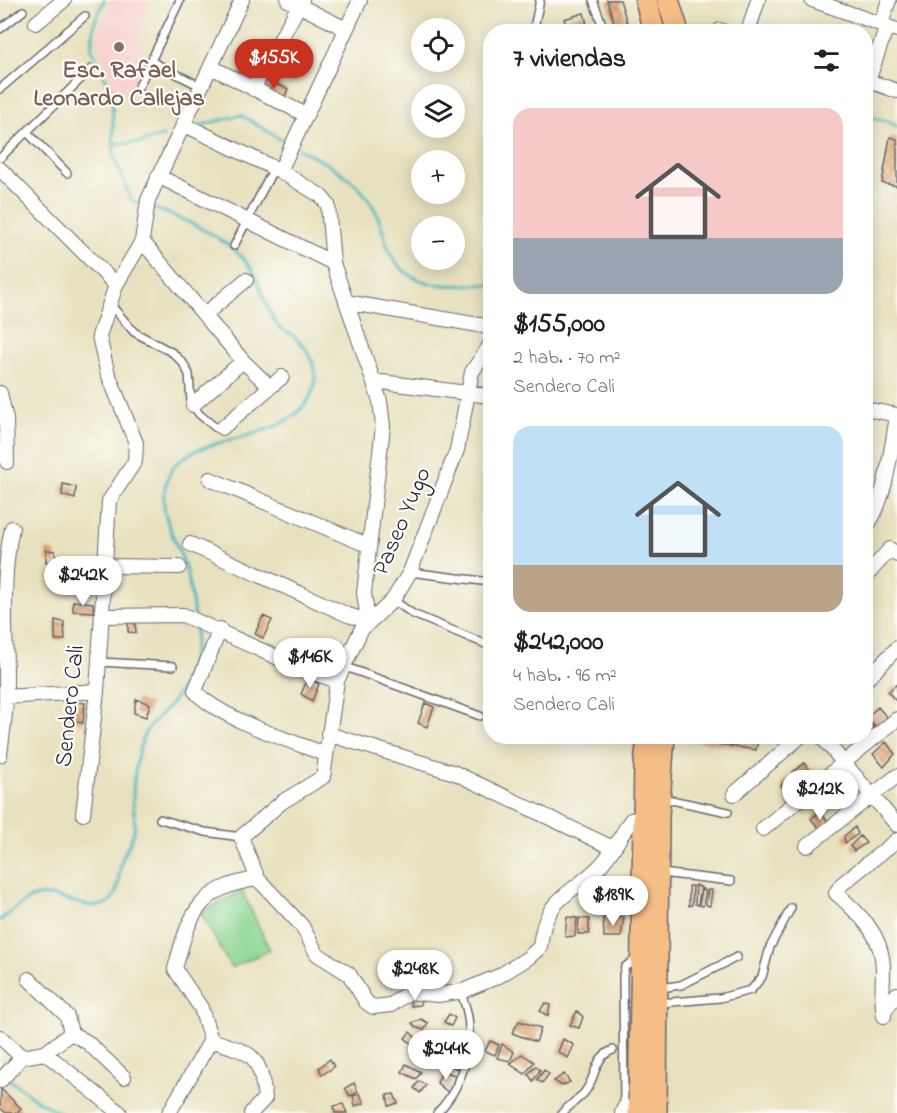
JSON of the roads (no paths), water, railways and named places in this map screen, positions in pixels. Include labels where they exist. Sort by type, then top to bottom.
[{"type":"highway","points":[[646,0],[652,24]]},
{"type":"highway","points":[[668,0],[676,24]]},
{"type":"highway","points":[[636,1111],[648,744]]},
{"type":"highway","points":[[636,1111],[657,996],[658,873],[663,744]]},
{"type":"street","points":[[36,23],[64,0]]},
{"type":"street","name":"Sendero Cali","points":[[83,814],[97,691],[109,501],[135,461],[136,442],[107,371],[99,336],[116,285],[142,241],[148,200],[158,176],[242,0]]},
{"type":"street","points":[[277,170],[306,115],[360,0]]},
{"type":"street","points":[[750,24],[758,0]]},
{"type":"street","points":[[812,0],[888,26]]},
{"type":"street","points":[[873,65],[888,26],[889,0]]},
{"type":"street","points":[[253,89],[296,2],[346,29]]},
{"type":"street","points":[[211,67],[306,115]]},
{"type":"street","points":[[873,83],[897,91]]},
{"type":"street","points":[[183,124],[277,170],[321,196],[328,204],[333,264],[374,381],[380,401],[383,426],[364,593],[369,621],[348,615],[190,544]]},
{"type":"street","points":[[0,170],[116,285]]},
{"type":"street","points":[[158,176],[248,219],[333,264]]},
{"type":"street","points":[[142,241],[243,361],[270,387]]},
{"type":"street","points":[[204,315],[246,280]]},
{"type":"street","points":[[346,302],[483,326]]},
{"type":"street","name":"Paseo Yugo","points":[[241,837],[282,802],[323,777],[337,681],[369,621],[393,600],[410,573],[457,450],[476,364],[483,354]]},
{"type":"street","points":[[193,405],[243,361]]},
{"type":"street","points":[[222,428],[282,377]]},
{"type":"street","points":[[374,381],[483,395]]},
{"type":"street","points":[[0,393],[6,419],[7,462]]},
{"type":"street","points":[[873,411],[897,416],[892,473],[873,515]]},
{"type":"street","points":[[210,479],[368,545]]},
{"type":"street","points":[[0,755],[6,697],[4,631],[8,544],[12,528]]},
{"type":"street","points":[[873,569],[895,549]]},
{"type":"street","points":[[106,566],[179,567]]},
{"type":"street","points":[[102,616],[183,615],[220,629],[305,670],[337,681]]},
{"type":"street","points":[[220,629],[195,691],[204,701],[264,730],[325,754]]},
{"type":"street","points":[[873,673],[897,648]]},
{"type":"street","points":[[6,697],[97,691]]},
{"type":"street","points":[[873,739],[897,719]]},
{"type":"street","points":[[328,734],[455,773],[613,848]]},
{"type":"street","points":[[734,794],[792,744]]},
{"type":"street","points":[[828,744],[897,825]]},
{"type":"street","points":[[763,829],[868,744]]},
{"type":"street","points":[[807,846],[873,798],[897,776]]},
{"type":"street","points":[[241,837],[258,879],[302,926],[317,954],[324,961],[349,974],[366,1002],[373,1006],[391,1005],[409,992],[438,995],[460,992],[498,976],[528,958],[540,947],[542,930],[557,899],[599,867],[631,820],[644,818]]},
{"type":"street","points":[[891,1018],[881,987],[883,970],[879,941],[864,918],[836,893],[842,884],[897,840]]},
{"type":"street","points":[[251,1113],[265,1098],[261,1068],[254,1057],[212,1040],[201,1008],[175,969],[182,941],[194,914],[211,893],[239,882],[258,879]]},
{"type":"street","points":[[29,979],[67,1016],[71,1033],[87,1042],[124,1077]]},
{"type":"street","points":[[891,1018],[885,1010],[897,994]]},
{"type":"street","points":[[5,1076],[22,1057],[45,1053],[71,1033]]},
{"type":"street","points":[[0,1037],[22,1057]]},
{"type":"street","points":[[169,1113],[212,1040]]},
{"type":"street","points":[[45,1053],[120,1113]]},
{"type":"lane","points":[[139,86],[180,0]]},
{"type":"lane","points":[[535,24],[540,0]]},
{"type":"lane","points":[[593,0],[602,24]]},
{"type":"lane","points":[[0,28],[22,10]]},
{"type":"lane","points":[[0,90],[85,16]]},
{"type":"lane","points":[[151,61],[201,86]]},
{"type":"lane","points":[[0,158],[91,69]]},
{"type":"lane","points":[[27,132],[67,173]]},
{"type":"lane","points":[[234,246],[277,170]]},
{"type":"lane","points":[[110,304],[134,332],[173,353],[183,363],[189,374],[193,405],[216,428],[222,428]]},
{"type":"lane","points":[[410,573],[483,581]]},
{"type":"lane","points":[[393,600],[413,614],[483,643]]},
{"type":"lane","points":[[99,662],[173,666]]},
{"type":"lane","points":[[343,666],[480,716]]},
{"type":"lane","points":[[660,798],[728,812]]},
{"type":"lane","points":[[160,819],[205,832],[241,837]]},
{"type":"lane","points":[[658,873],[731,881]]},
{"type":"lane","points":[[657,996],[720,998],[751,990],[762,977],[770,947],[791,909]]},
{"type":"lane","points":[[657,996],[736,957]]},
{"type":"lane","points":[[437,1113],[453,1091],[467,1056],[468,1016],[460,992]]},
{"type":"lane","points":[[562,1113],[585,1092],[599,1059],[605,1053],[614,1050]]},
{"type":"waterway","points":[[104,0],[95,21],[91,48],[112,92],[114,156],[131,200],[144,205]]},
{"type":"waterway","points":[[198,126],[241,115],[283,141]]},
{"type":"waterway","points":[[873,118],[890,122],[897,127]]},
{"type":"waterway","points":[[114,144],[139,143],[163,136]]},
{"type":"waterway","points":[[299,149],[337,170],[362,191],[376,211],[391,254],[406,272],[418,279],[436,284],[483,285]]},
{"type":"waterway","points":[[150,207],[204,230],[242,257],[258,281],[277,325],[304,347],[315,370],[311,395],[297,412],[279,424],[259,432],[196,451],[180,461],[169,475],[165,487],[164,509],[187,574],[194,615]]},
{"type":"waterway","points":[[0,920],[34,897],[54,897],[96,906],[105,904],[115,895],[122,860],[134,830],[134,784],[142,740],[152,724],[173,701],[182,685],[193,653],[195,625]]},
{"type":"waterway","points":[[7,1078],[38,1101],[60,1113]]},
{"type":"place","name":"Esc. Rafael Leonardo Callejas","points":[[119,47]]}]
